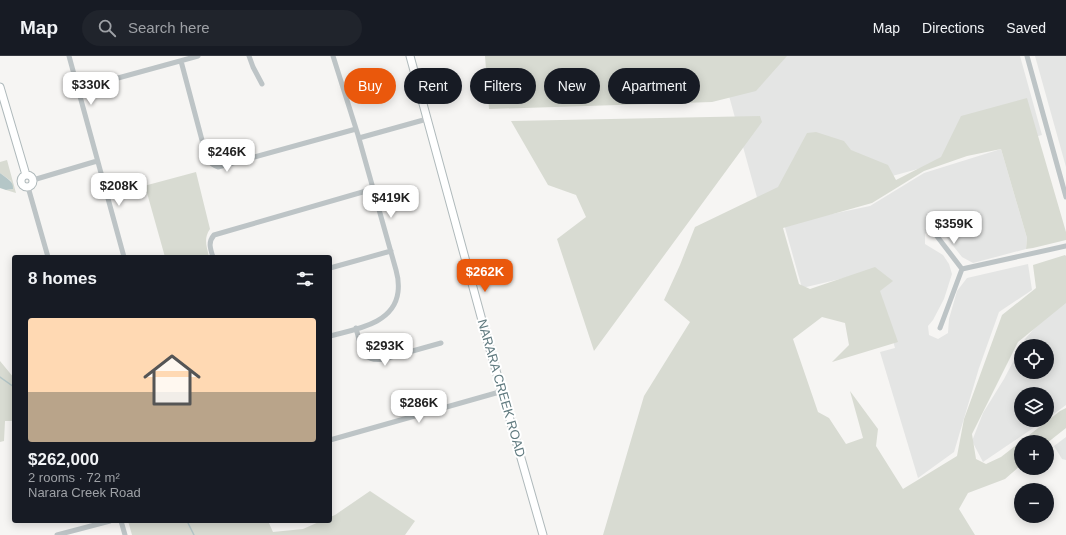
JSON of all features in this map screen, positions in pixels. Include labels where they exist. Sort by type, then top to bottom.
[{"type":"street","points":[[69,56],[123,255]]},
{"type":"street","points":[[78,89],[198,56]]},
{"type":"street","points":[[249,56],[262,84]]},
{"type":"street","points":[[332,335],[372,324],[385,316],[396,301],[398,291],[398,281],[391,251],[356,129],[333,56]]},
{"type":"street","name":"NARARA CREEK ROAD","points":[[410,56],[543,535]]},
{"type":"street","points":[[1027,56],[1066,197]]},
{"type":"street","points":[[181,61],[207,159],[214,166],[218,167],[356,129]]},
{"type":"street","points":[[0,87],[26,175]]},
{"type":"street","points":[[358,138],[427,119]]},
{"type":"street","points":[[33,180],[97,161]]},
{"type":"street","points":[[26,175],[30,175],[34,182],[28,187]]},
{"type":"street","points":[[26,175],[22,177],[21,181],[22,185],[28,187]]},
{"type":"street","points":[[28,187],[47,255]]},
{"type":"street","points":[[212,255],[210,241],[214,235],[373,189]]},
{"type":"street","points":[[933,231],[962,269]]},
{"type":"street","points":[[962,269],[1066,246]]},
{"type":"street","points":[[332,267],[391,251]]},
{"type":"street","points":[[940,328],[962,269]]},
{"type":"street","points":[[356,328],[361,347],[365,355],[370,359],[376,360],[441,343]]},
{"type":"street","points":[[332,439],[503,391]]},
{"type":"street","points":[[57,535],[102,523]]},
{"type":"street","points":[[122,523],[125,535]]},
{"type":"shaded area","points":[[485,56],[787,56],[756,91],[712,102],[700,102],[700,68],[608,68],[608,104],[648,104],[489,109],[489,104],[536,104],[536,68],[486,68]]},
{"type":"shaded area","points":[[718,56],[1020,56],[1042,135],[761,212]]},
{"type":"shaded area","points":[[1035,56],[1066,56],[1066,167]]},
{"type":"shaded area","points":[[1027,98],[1066,232],[1066,240],[1026,249],[1027,238],[1001,149],[967,156],[924,171],[872,203],[783,228],[799,284],[810,289],[875,267],[893,281],[880,291],[898,342],[832,362],[849,345],[845,323],[822,317],[793,339],[818,412],[829,418],[846,444],[863,438],[850,391],[878,429],[876,446],[903,489],[957,456],[964,419],[1002,315],[1036,288],[1033,265],[1065,255],[1066,256],[1066,303],[1022,339],[1014,339],[1014,350],[972,434],[976,459],[986,464],[1001,457],[1014,447],[1014,471],[1005,479],[968,493],[959,509],[975,535],[603,535],[644,396],[690,322],[664,300],[695,227],[778,187],[807,133],[816,132],[844,141],[851,150],[888,165],[896,180],[941,157],[961,116]]},
{"type":"shaded area","points":[[760,116],[762,122],[594,351],[557,239],[586,217],[576,195],[548,185],[511,121]]},
{"type":"shaded area","points":[[1001,149],[1027,238],[1026,249],[973,263],[962,257],[939,228],[931,228],[925,234],[925,244],[943,255],[949,264],[952,274],[944,299],[933,320],[928,326],[929,335],[938,339],[948,333],[949,319],[957,291],[967,278],[1028,264],[1032,290],[999,312],[979,368],[954,452],[918,478],[880,352],[895,348],[874,271],[802,288],[784,224],[870,206],[924,173]]},
{"type":"shaded area","points":[[7,160],[16,193],[6,190],[13,189],[11,181],[0,173],[0,162]]},
{"type":"shaded area","points":[[196,172],[210,229],[206,240],[209,255],[164,255],[147,193],[116,199],[114,194]]},
{"type":"shaded area","points":[[0,173],[11,182],[13,189],[6,190],[0,188]]},
{"type":"shaded area","points":[[1066,301],[1066,405],[1054,414],[1054,387],[1014,387],[1014,427],[1035,427],[1023,435],[1014,435],[1014,441],[983,462],[972,441],[983,413],[1014,360],[1014,379],[1054,379],[1054,339],[1025,339],[1051,309]]},
{"type":"shaded area","points":[[0,361],[12,376],[12,421],[5,421],[4,441],[0,442]]},
{"type":"shaded area","points":[[1066,408],[1066,428],[1054,437],[1054,435],[1029,435],[1039,427],[1054,427],[1054,416]]},
{"type":"shaded area","points":[[1066,437],[1066,460],[1062,459],[1054,446]]},
{"type":"shaded area","points":[[370,491],[415,521],[405,535],[132,535],[129,523],[269,523],[273,532],[303,529],[316,523],[332,523],[332,516]]},
{"type":"waterway","points":[[0,377],[12,386]]},
{"type":"waterway","points":[[188,523],[194,535]]}]
